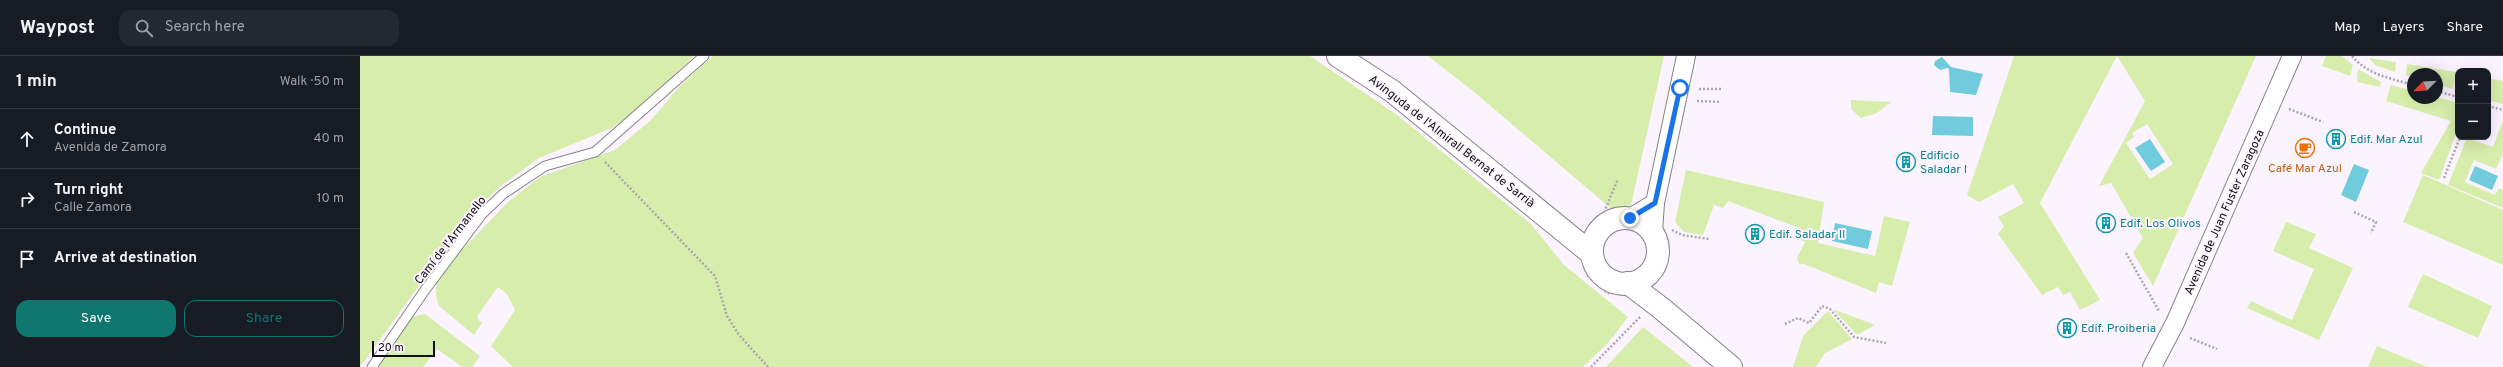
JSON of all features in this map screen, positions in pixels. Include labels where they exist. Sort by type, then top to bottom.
[{"type":"street","name":"Avinguda de l'Almirall Bernat de Sarrià","points":[[1338,56],[1392,91],[1592,254]]},
{"type":"street","points":[[1656,305],[1653,268],[1658,254],[1657,242],[1653,227],[1655,203],[1686,56]]},
{"type":"street","name":"Avenida de Juan Fuster Zaragoza","points":[[2152,367],[2178,315],[2292,56]]},
{"type":"street","points":[[1564,230],[1615,221],[1655,203]]},
{"type":"street","points":[[1653,227],[1645,224],[1615,221],[1595,238],[1592,254],[1601,273],[1609,280],[1628,284],[1656,305],[1731,367]]},
{"type":"street","points":[[1628,284],[1641,280],[1653,268]]},
{"type":"lane","name":"Camí de l'Armanello","points":[[372,367],[425,290],[482,214],[503,194],[545,166],[595,152],[704,56]]},
{"type":"path","points":[[2352,56],[2359,64],[2375,74],[2407,83]]},
{"type":"path","points":[[1679,94],[1724,89]]},
{"type":"path","points":[[2443,93],[2455,96]]},
{"type":"path","points":[[1679,94],[1720,102]]},
{"type":"path","points":[[2272,102],[2323,122]]},
{"type":"path","points":[[2491,107],[2503,110]]},
{"type":"path","points":[[2444,178],[2459,140]]},
{"type":"path","points":[[595,152],[715,276],[727,316],[739,335],[768,367]]},
{"type":"path","points":[[1615,221],[1606,210],[1618,179]]},
{"type":"path","points":[[2354,212],[2376,222],[2371,233]]},
{"type":"path","points":[[1653,227],[1682,235],[1709,238]]},
{"type":"path","points":[[1591,367],[1656,305]]},
{"type":"path","points":[[1785,324],[1798,318],[1809,323],[1822,306],[1830,309],[1854,337],[1886,343]]},
{"type":"green space","points":[[360,56],[694,56],[635,112],[612,128],[539,158],[501,186],[486,200],[448,246],[360,367]]},
{"type":"green space","points":[[713,56],[1310,56],[1397,115],[1531,224],[1564,265],[1628,317],[1607,344],[1583,367],[513,367],[491,346],[515,310],[507,294],[498,287],[478,315],[477,318],[482,323],[474,335],[439,306],[436,296],[436,283],[458,254],[508,202],[540,177],[615,150],[650,121],[679,87]]},
{"type":"green space","points":[[1428,56],[1664,56],[1631,205],[1614,210],[1608,206],[1473,91]]},
{"type":"green space","points":[[2014,56],[2117,56],[2040,203],[2100,300],[2080,310],[2070,292],[2063,295],[2058,287],[2042,295],[1998,234],[2004,226],[1998,217],[2024,203],[2013,184],[1979,202],[1967,195]]},
{"type":"green space","points":[[2117,56],[2256,56],[2153,286],[2133,253],[2143,238],[2111,183],[2099,186],[2145,101]],"holes":[[[2147,124],[2173,164],[2150,179],[2126,143],[2134,137],[2132,133]]]},
{"type":"green space","points":[[2326,56],[2342,56],[2353,65],[2350,76],[2322,66]]},
{"type":"green space","points":[[2369,58],[2396,62],[2395,72],[2375,65]]},
{"type":"green space","points":[[2407,64],[2432,68],[2407,68],[2406,75]]},
{"type":"green space","points":[[2358,69],[2381,82],[2380,87],[2357,82]]},
{"type":"green space","points":[[2443,70],[2455,72],[2453,89],[2443,86]]},
{"type":"green space","points":[[2491,79],[2503,81],[2503,104],[2491,101]]},
{"type":"green space","points":[[2391,85],[2407,89],[2407,104],[2443,104],[2443,99],[2455,102],[2455,136],[2439,180],[2421,173],[2451,121],[2386,101]]},
{"type":"green space","points":[[1851,100],[1891,102],[1877,113],[1861,118],[1851,109]]},
{"type":"green space","points":[[2503,120],[2503,154],[2496,169],[2474,160],[2465,182],[2495,195],[2499,188],[2503,190],[2503,208],[2448,185],[2466,140],[2473,140],[2493,147]]},
{"type":"green space","points":[[1686,170],[1824,202],[1818,243],[1875,256],[1884,216],[1910,222],[1892,286],[1879,282],[1876,293],[1804,264],[1799,264],[1797,258],[1805,242],[1796,237],[1799,228],[1728,201],[1723,208],[1714,205],[1703,235],[1684,232],[1675,222]]},
{"type":"green space","points":[[2423,175],[2503,210],[2503,265],[2403,222]]},
{"type":"green space","points":[[2286,222],[2316,234],[2309,248],[2353,268],[2319,340],[2247,308],[2251,301],[2292,320],[2314,269],[2273,251]]},
{"type":"green space","points":[[2423,274],[2492,306],[2478,338],[2408,307]]},
{"type":"green space","points":[[1833,309],[1875,325],[1857,335]]},
{"type":"green space","points":[[1828,311],[1852,339],[1825,353],[1816,367],[1793,367],[1803,336]]},
{"type":"green space","points":[[425,314],[480,356],[472,367],[462,367],[437,349],[423,367],[377,367],[411,317]]},
{"type":"green space","points":[[1643,327],[1693,367],[1606,367]]},
{"type":"green space","points":[[2377,346],[2427,367],[2368,367]]},
{"type":"water","points":[[1942,57],[1951,67],[1983,74],[1976,95],[1950,92],[1949,69],[1947,68],[1940,70],[1934,65],[1935,61]]},
{"type":"water","points":[[1933,116],[1973,117],[1973,136],[1932,135]]},
{"type":"water","points":[[2150,139],[2165,162],[2151,171],[2135,148]]},
{"type":"water","points":[[2354,164],[2369,170],[2356,202],[2341,195]]},
{"type":"water","points":[[2475,166],[2498,176],[2492,190],[2469,180]]},
{"type":"water","points":[[1835,223],[1872,231],[1868,249],[1832,241]]},
{"type":"place","name":"Edif. Mar Azul","points":[[2336,139]]},
{"type":"place","name":"Café Mar Azul","points":[[2305,148]]},
{"type":"place","name":"Edificio Saladar I","points":[[1906,162]]},
{"type":"place","name":"Edif. Los Olivos","points":[[2106,223]]},
{"type":"place","name":"Edif. Saladar II","points":[[1755,234]]},
{"type":"place","name":"Edif. Proiberia","points":[[2067,328]]},
{"type":"route","points":[[1630,218],[1655,203],[1658,195],[1680,88]]}]
